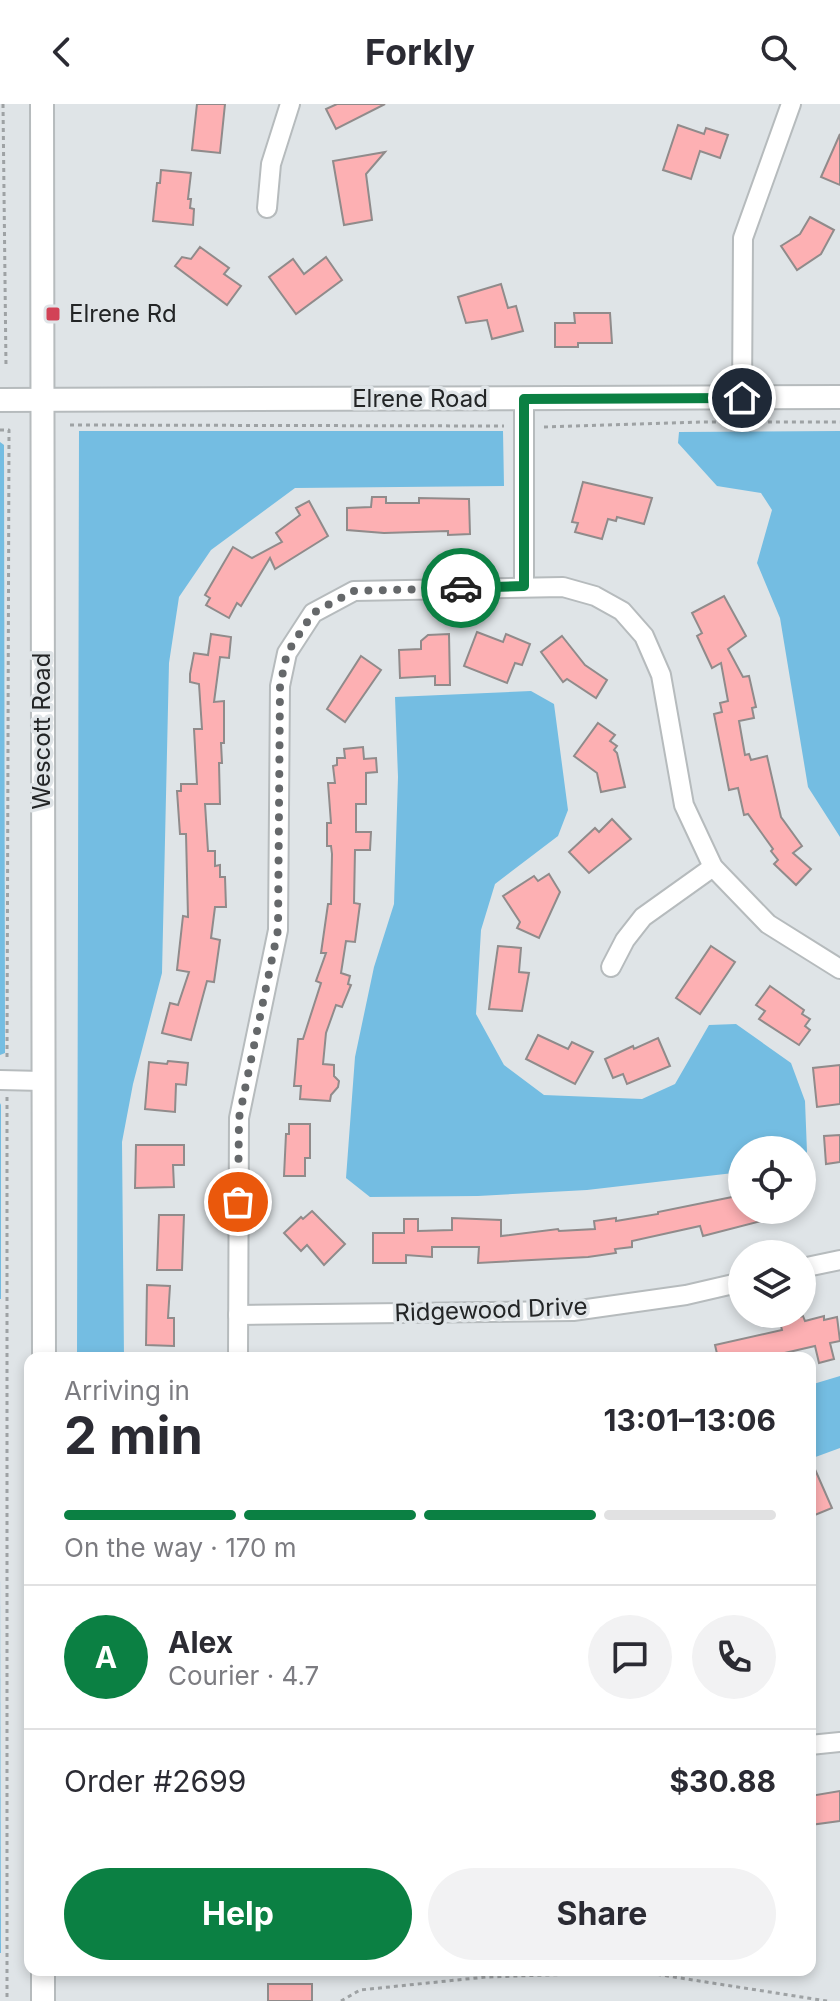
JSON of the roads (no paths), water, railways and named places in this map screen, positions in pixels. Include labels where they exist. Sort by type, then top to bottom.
[{"type":"street","name":"Wescott Road","points":[[42,104],[44,1352]]},
{"type":"street","points":[[267,208],[271,164],[290,104]]},
{"type":"street","points":[[742,398],[743,238],[791,104]]},
{"type":"street","name":"Elrene Road","points":[[0,400],[840,397]]},
{"type":"street","points":[[524,399],[524,586]]},
{"type":"street","points":[[238,1352],[239,1118],[278,930],[280,686],[287,653],[313,613],[354,591],[524,586],[563,587],[595,596],[622,611],[644,636],[661,675],[684,805],[713,867],[768,924],[840,969]]},
{"type":"street","points":[[611,967],[625,940],[643,917],[713,867]]},
{"type":"street","points":[[4,1080],[42,1081]]},
{"type":"street","points":[[816,1265],[840,1260]]},
{"type":"street","name":"Ridgewood Drive","points":[[238,1315],[573,1311],[686,1295],[728,1285]]},
{"type":"street","points":[[816,1744],[840,1742]]},
{"type":"street","points":[[43,1976],[43,2001]]},
{"type":"place","name":"Elrene Rd","points":[[53,314]]}]
